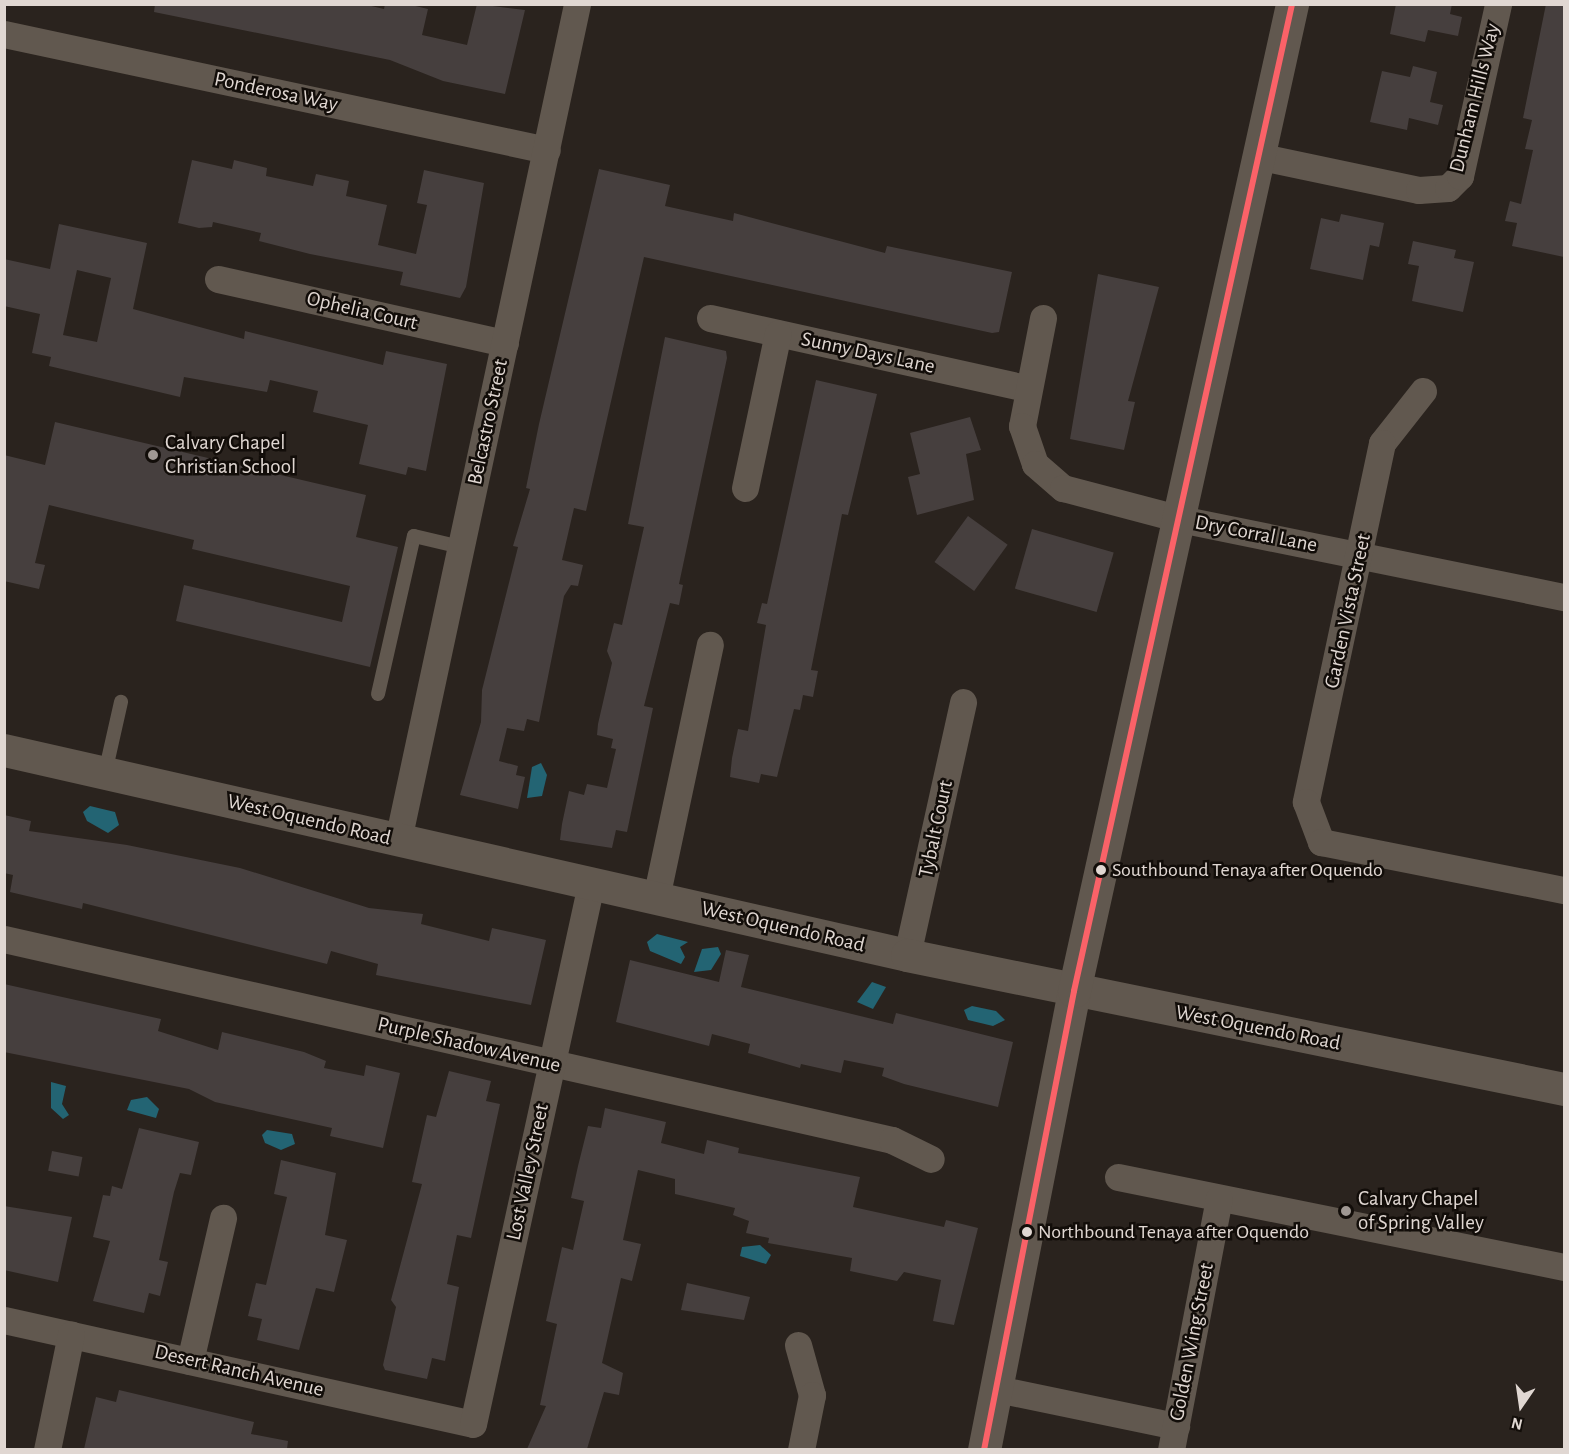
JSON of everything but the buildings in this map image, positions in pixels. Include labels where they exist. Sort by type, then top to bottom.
[{"type":"street","name":"Belcastro Street","points":[[398,840],[578,4]]},
{"type":"street","points":[[984,1449],[1074,991],[1180,519],[1223,300],[1262,157],[1292,4]]},
{"type":"street","name":"Dunham Hills Way","points":[[1262,157],[1419,190],[1448,188],[1460,176],[1498,4]]},
{"type":"street","name":"Ponderosa Way","points":[[4,34],[547,150]]},
{"type":"street","name":"Ophelia Court","points":[[218,279],[505,343]]},
{"type":"street","name":"Sunny Days Lane","points":[[710,318],[1027,388]]},
{"type":"street","name":"Dry Corral Lane","points":[[1043,318],[1027,388],[1024,440],[1048,477],[1078,494],[1180,519],[1564,597]]},
{"type":"street","points":[[745,488],[778,333]]},
{"type":"street","name":"Garden Vista Street","points":[[1423,391],[1382,443],[1362,555],[1306,802],[1321,842],[1564,890]]},
{"type":"street","points":[[656,898],[710,645]]},
{"type":"street","name":"Tybalt Court","points":[[907,955],[963,702]]},
{"type":"street","name":"West Oquendo Road","points":[[4,750],[907,955],[1074,991],[1564,1089]]},
{"type":"street","name":"Lost Valley Street","points":[[473,1424],[591,884]]},
{"type":"street","name":"Purple Shadow Avenue","points":[[4,939],[892,1140],[931,1159]]},
{"type":"street","points":[[1118,1177],[1564,1267]]},
{"type":"street","name":"Golden Wing Street","points":[[1174,1438],[1220,1199]]},
{"type":"street","points":[[190,1361],[223,1218]]},
{"type":"street","name":"Desert Ranch Avenue","points":[[4,1320],[473,1424]]},
{"type":"street","points":[[47,1449],[71,1334]]},
{"type":"street","points":[[798,1345],[812,1395],[801,1449]]},
{"type":"street","points":[[997,1389],[1174,1438]]},
{"type":"lane","points":[[378,694],[414,536],[461,547]]},
{"type":"lane","points":[[105,773],[122,702]]},
{"type":"water","points":[[541,763],[547,775],[542,796],[527,798],[532,767]]},
{"type":"water","points":[[90,806],[115,812],[119,825],[108,833],[87,821],[83,812]]},
{"type":"water","points":[[657,934],[688,942],[680,947],[685,957],[681,964],[650,951],[647,942]]},
{"type":"water","points":[[718,947],[721,954],[711,970],[694,972],[702,949]]},
{"type":"water","points":[[872,982],[886,987],[873,1009],[857,1002]]},
{"type":"water","points":[[972,1006],[996,1011],[1005,1020],[993,1026],[968,1020],[964,1010]]},
{"type":"water","points":[[51,1082],[66,1086],[62,1104],[69,1115],[63,1119],[51,1108]]},
{"type":"water","points":[[147,1097],[159,1109],[156,1118],[127,1110],[131,1100]]},
{"type":"water","points":[[267,1130],[292,1134],[295,1144],[281,1150],[265,1143],[262,1135]]},
{"type":"water","points":[[760,1245],[771,1255],[766,1264],[740,1256],[742,1247]]},
{"type":"transit line","points":[[984,1450],[1074,991],[1292,4]]},
{"type":"place","name":"Calvary Chapel Christian School","points":[[153,455]]},
{"type":"place","name":"Southbound Tenaya after Oquendo","points":[[1101,870]]},
{"type":"place","name":"Calvary Chapel of Spring Valley","points":[[1346,1211]]},
{"type":"place","name":"Northbound Tenaya after Oquendo","points":[[1027,1232]]}]
